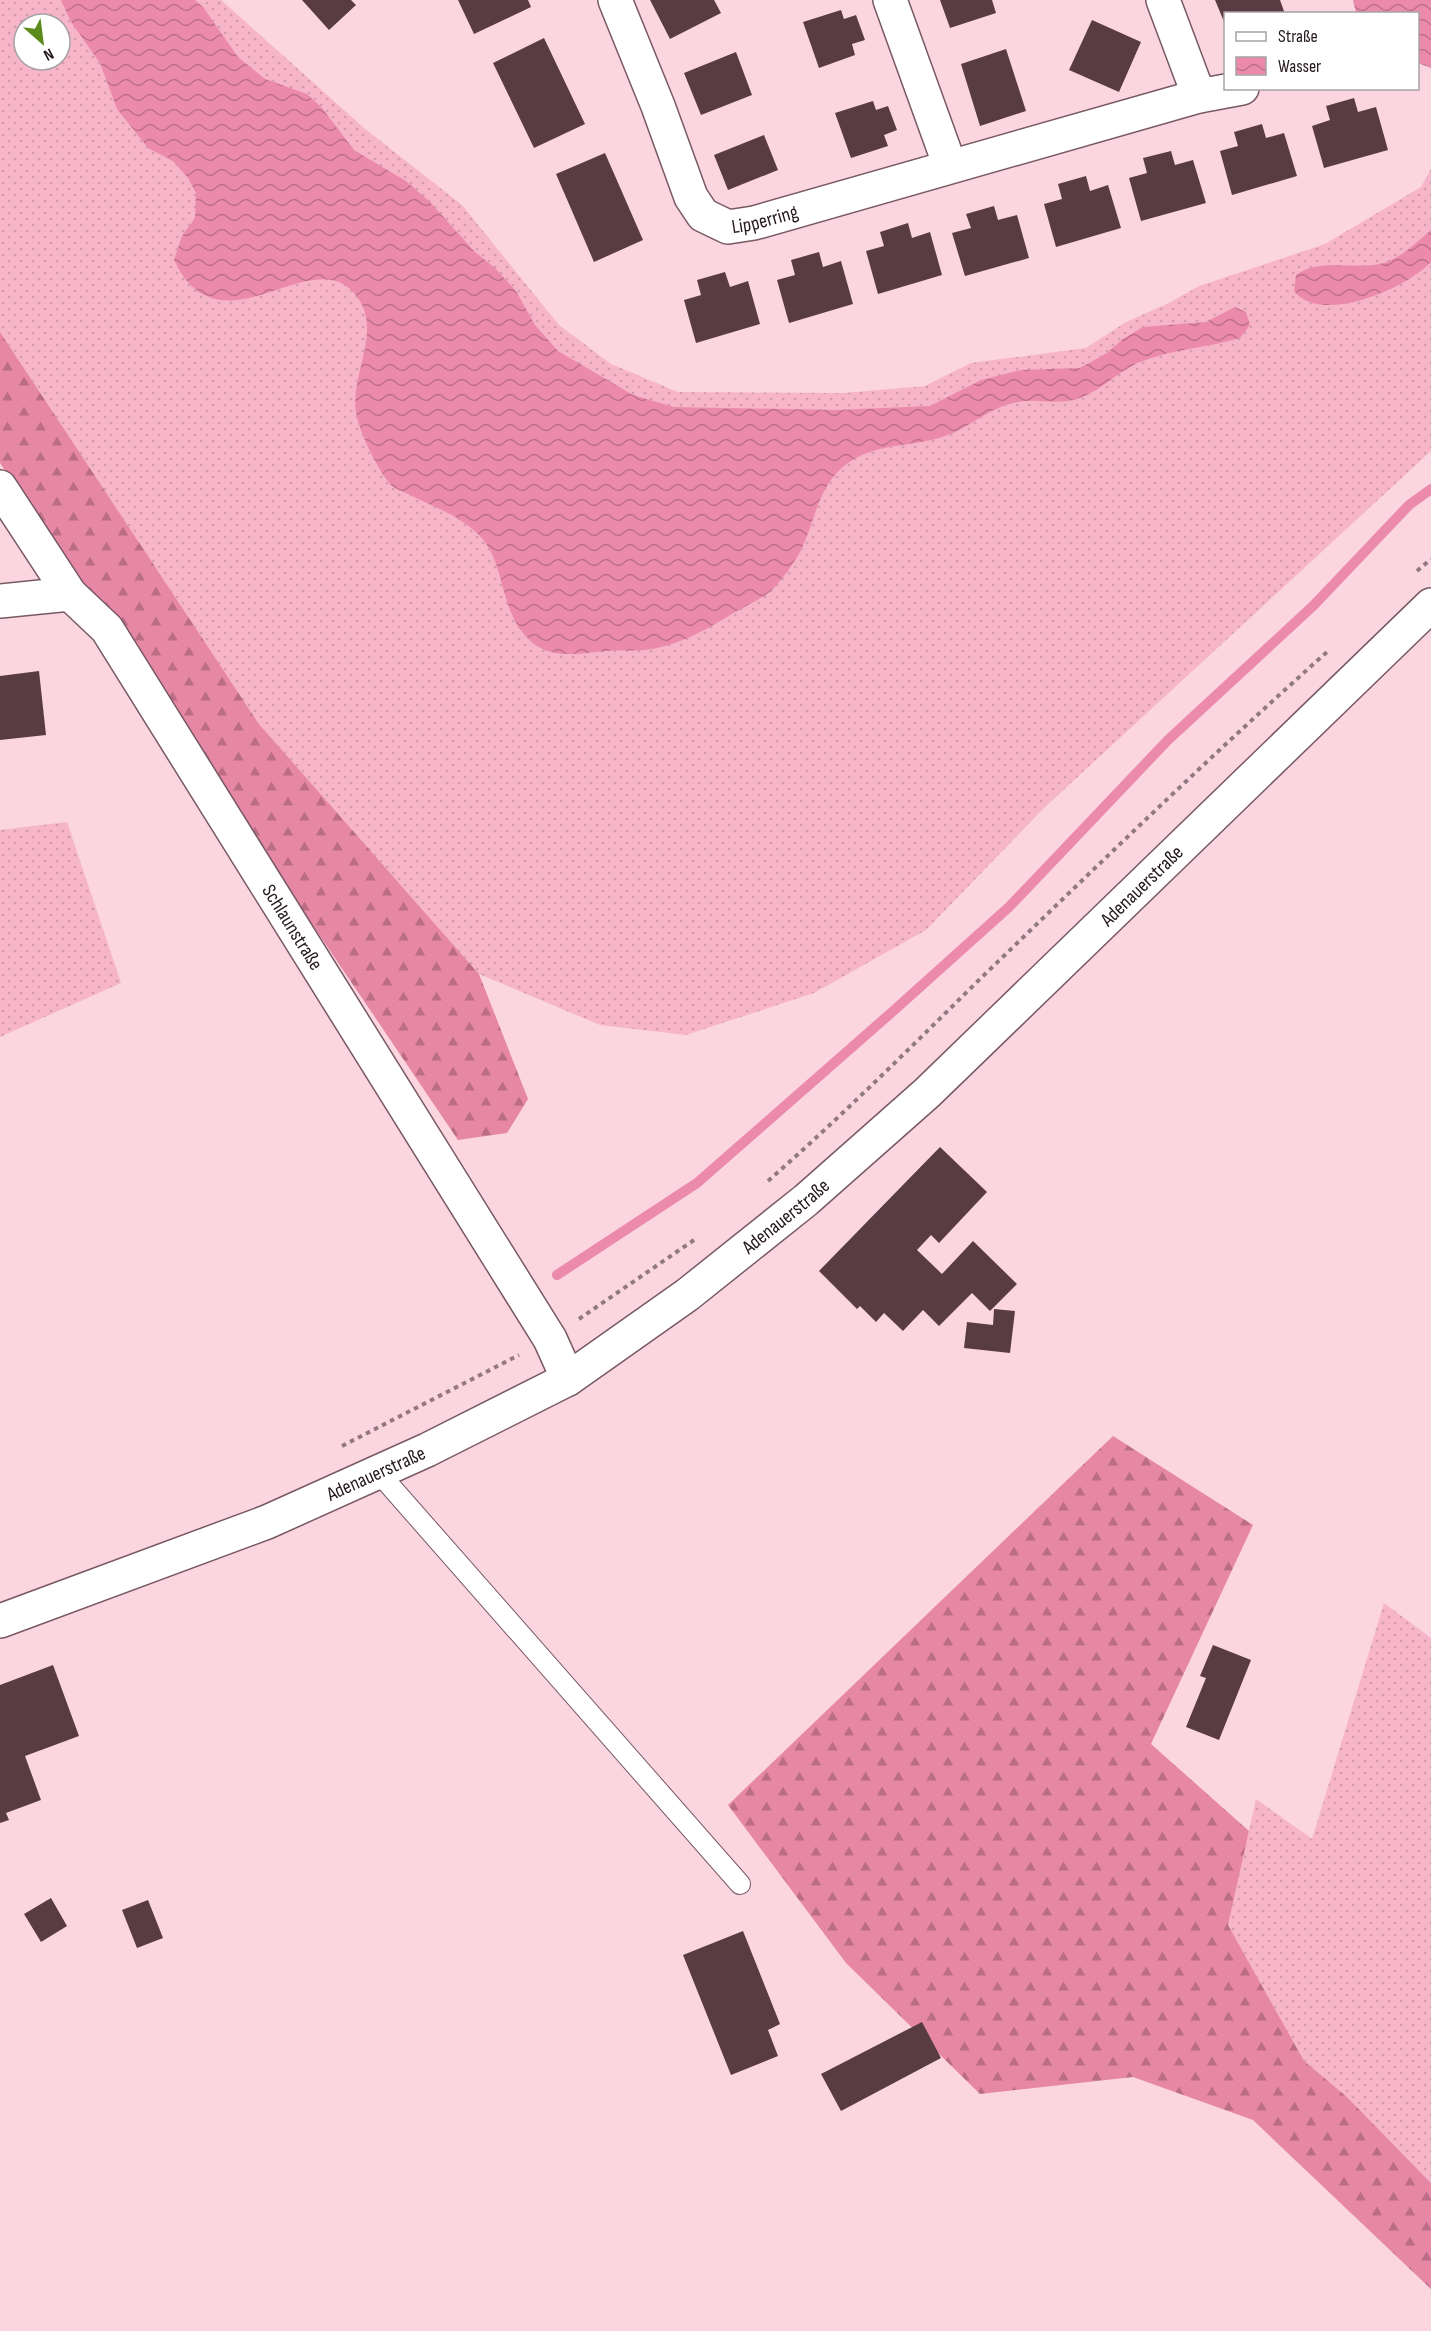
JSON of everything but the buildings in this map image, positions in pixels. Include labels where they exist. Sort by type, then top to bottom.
[{"type":"street","name":"Lipperring","points":[[615,0],[658,106],[691,197],[703,215],[728,227],[754,223],[1199,96],[1231,90]]},
{"type":"street","points":[[890,0],[950,166]]},
{"type":"street","points":[[1163,0],[1199,96]]},
{"type":"street","name":"Schlaunstraße","points":[[0,487],[70,594],[107,629],[550,1339],[568,1379]]},
{"type":"street","points":[[0,601],[70,594]]},
{"type":"street","name":"Adenauerstraße","points":[[0,1621],[267,1522],[378,1472],[568,1379],[696,1287],[806,1200],[927,1093],[1431,604]]},
{"type":"lane","points":[[378,1472],[740,1884]]},
{"type":"path","points":[[1413,575],[1431,559]]},
{"type":"path","points":[[766,1183],[836,1121],[981,978],[1237,733],[1334,646]]},
{"type":"path","points":[[338,1448],[550,1339],[703,1234]]},
{"type":"shaded area","points":[[0,0],[221,0],[364,128],[462,205],[559,325],[611,364],[678,392],[844,393],[925,386],[971,363],[1086,348],[1126,322],[1169,303],[1199,286],[1325,244],[1421,187],[1431,169],[1431,451],[1045,807],[926,930],[814,993],[686,1035],[600,1025],[479,974],[259,724],[0,332]]},
{"type":"shaded area","points":[[67,822],[121,983],[0,1037],[0,830]]},
{"type":"shaded area","points":[[1384,1603],[1431,1638],[1431,2183],[1347,2097],[1304,2062],[1228,1925],[1256,1799],[1312,1839]]},
{"type":"green space","points":[[0,332],[259,724],[479,974],[528,1099],[507,1133],[458,1140],[0,463]]},
{"type":"green space","points":[[1113,1436],[1253,1525],[1151,1744],[1249,1831],[1228,1925],[1304,2061],[1347,2097],[1431,2183],[1431,2289],[1253,2120],[1133,2077],[980,2094],[846,1963],[728,1805]]},
{"type":"water","points":[[61,0],[195,0],[203,7],[238,57],[265,79],[307,94],[322,108],[354,150],[406,181],[429,201],[475,252],[495,268],[516,291],[535,325],[558,351],[633,395],[674,407],[837,410],[930,406],[981,380],[1021,370],[1080,368],[1107,353],[1123,339],[1143,327],[1206,322],[1235,307],[1246,312],[1250,325],[1240,338],[1164,354],[1140,362],[1093,392],[1077,399],[1025,401],[1009,404],[940,438],[886,448],[860,456],[848,463],[830,482],[818,504],[800,552],[774,588],[761,598],[692,636],[668,645],[643,650],[559,654],[538,647],[520,629],[509,606],[493,557],[479,535],[455,517],[393,486],[375,461],[356,412],[355,398],[367,325],[365,311],[358,298],[340,282],[318,280],[242,299],[217,299],[194,288],[174,260],[182,236],[195,218],[196,193],[188,178],[173,161],[148,148],[117,109],[100,63],[72,23],[72,12],[66,12]]},
{"type":"water","points":[[1353,0],[1431,0],[1431,68],[1419,63],[1419,12],[1356,12]]},
{"type":"water","points":[[1431,230],[1431,262],[1419,272],[1384,292],[1343,304],[1323,305],[1307,301],[1294,291],[1296,275],[1306,270],[1327,265],[1362,266],[1384,263],[1403,253]]},
{"type":"waterway","points":[[557,1275],[697,1183],[1009,907],[1168,740],[1314,605],[1409,505],[1431,489]]}]
